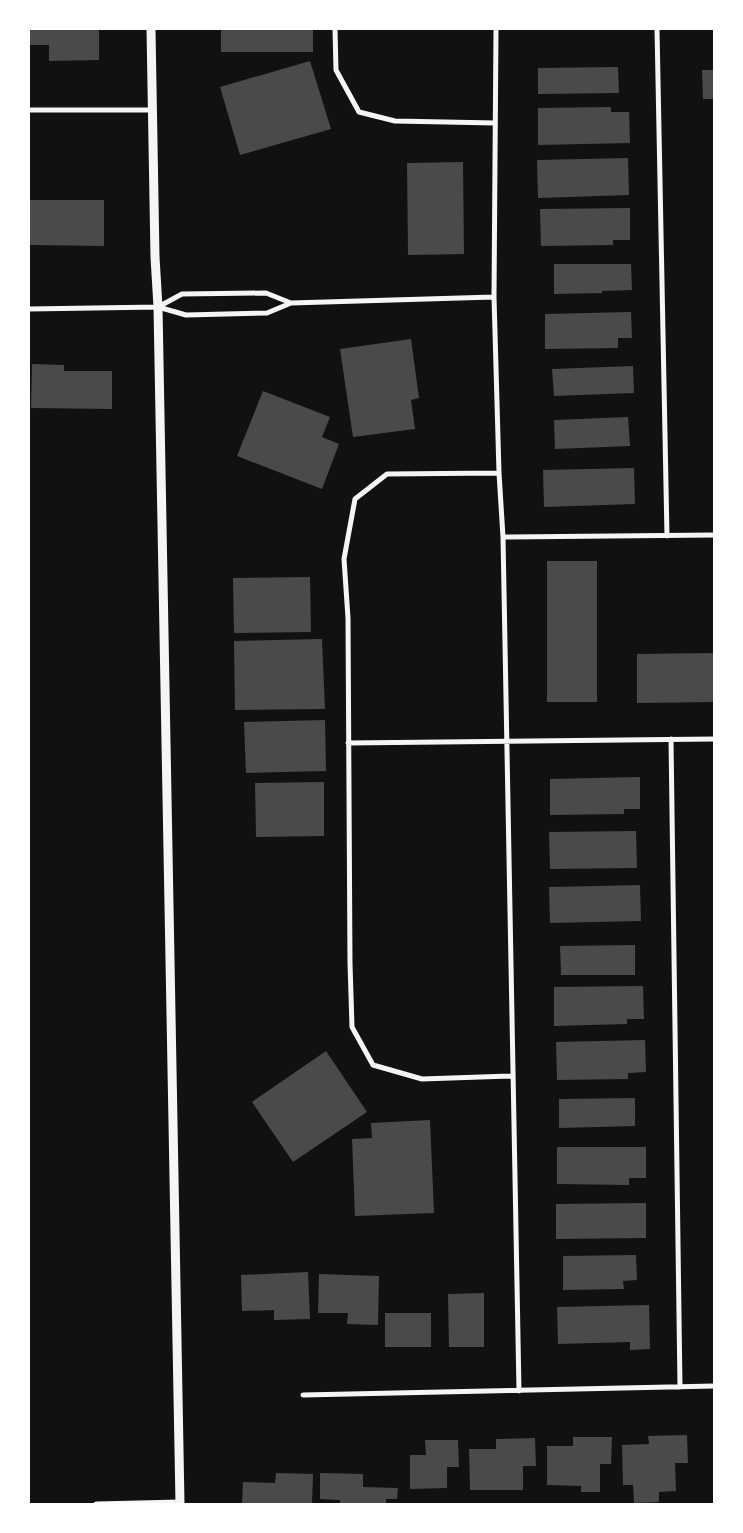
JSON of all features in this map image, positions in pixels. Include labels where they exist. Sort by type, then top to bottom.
[{"type":"street","points":[[96,1504],[180,1503],[158,307],[155,257],[151,29]]},
{"type":"street","points":[[335,29],[336,70],[359,112],[395,121],[495,123]]},
{"type":"street","points":[[496,29],[494,297],[499,473],[503,537],[519,1391]]},
{"type":"street","points":[[657,29],[668,536]]},
{"type":"street","points":[[29,110],[153,110]]},
{"type":"street","points":[[158,307],[182,294],[266,293],[291,303]]},
{"type":"street","points":[[29,309],[158,307],[186,315],[268,313],[291,303],[494,297]]},
{"type":"street","points":[[499,473],[387,474],[355,499],[344,558],[348,618],[350,963],[352,1027],[373,1065],[422,1078],[513,1076]]},
{"type":"street","points":[[503,537],[714,535]]},
{"type":"street","points":[[671,739],[680,1387]]},
{"type":"street","points":[[348,743],[714,739]]},
{"type":"street","points":[[303,1395],[714,1386]]},
{"type":"building","points":[[29,29],[99,29],[99,60],[49,61],[49,45],[29,45]]},
{"type":"building","points":[[221,29],[313,29],[313,52],[221,52]]},
{"type":"building","points":[[310,61],[331,129],[240,155],[220,87]]},
{"type":"building","points":[[618,67],[619,93],[538,94],[538,68]]},
{"type":"building","points":[[702,70],[714,70],[714,99],[703,99]]},
{"type":"building","points":[[611,107],[611,112],[629,112],[630,143],[538,145],[538,108]]},
{"type":"building","points":[[628,158],[629,195],[538,198],[537,160]]},
{"type":"building","points":[[463,162],[464,254],[408,255],[407,163]]},
{"type":"building","points":[[29,200],[104,200],[104,246],[29,245]]},
{"type":"building","points":[[630,208],[630,240],[613,240],[613,245],[541,246],[540,209]]},
{"type":"building","points":[[554,264],[631,264],[632,290],[554,294]]},
{"type":"building","points":[[631,312],[632,338],[618,338],[618,348],[545,349],[545,314]]},
{"type":"building","points":[[411,339],[419,398],[411,400],[415,429],[353,437],[340,349]]},
{"type":"building","points":[[32,364],[64,365],[64,371],[112,371],[112,409],[31,408]]},
{"type":"building","points":[[633,366],[634,393],[554,396],[552,369]]},
{"type":"building","points":[[263,391],[330,417],[322,437],[339,444],[322,489],[237,456]]},
{"type":"building","points":[[628,417],[630,446],[555,449],[554,420]]},
{"type":"building","points":[[634,468],[635,504],[544,507],[543,470]]},
{"type":"building","points":[[547,561],[597,561],[597,702],[547,702]]},
{"type":"building","points":[[310,577],[311,632],[234,633],[233,578]]},
{"type":"building","points":[[322,639],[325,709],[235,710],[234,641]]},
{"type":"building","points":[[714,653],[714,702],[637,703],[637,654]]},
{"type":"building","points":[[325,720],[326,771],[246,773],[244,722]]},
{"type":"building","points":[[640,777],[640,809],[624,809],[624,814],[550,815],[550,779]]},
{"type":"building","points":[[324,782],[324,836],[256,837],[255,783]]},
{"type":"building","points":[[636,831],[637,868],[550,869],[549,832]]},
{"type":"building","points":[[640,885],[641,921],[550,923],[549,887]]},
{"type":"building","points":[[635,945],[635,975],[561,975],[560,946]]},
{"type":"building","points":[[643,986],[644,1019],[627,1019],[627,1024],[554,1026],[554,987]]},
{"type":"building","points":[[645,1040],[646,1072],[628,1073],[628,1079],[557,1080],[556,1042]]},
{"type":"building","points":[[326,1051],[367,1112],[293,1162],[252,1102]]},
{"type":"building","points":[[635,1098],[635,1126],[559,1128],[559,1099]]},
{"type":"building","points":[[430,1120],[434,1213],[355,1216],[352,1139],[372,1138],[371,1123]]},
{"type":"building","points":[[557,1147],[646,1147],[646,1178],[629,1178],[629,1185],[557,1184]]},
{"type":"building","points":[[646,1203],[646,1238],[556,1239],[556,1204]]},
{"type":"building","points":[[636,1255],[637,1280],[623,1281],[624,1289],[563,1290],[563,1256]]},
{"type":"building","points":[[308,1272],[310,1319],[274,1320],[274,1310],[242,1311],[241,1275]]},
{"type":"building","points":[[319,1274],[379,1276],[378,1325],[347,1324],[348,1313],[318,1313]]},
{"type":"building","points":[[484,1293],[484,1347],[449,1347],[448,1294]]},
{"type":"building","points":[[649,1305],[650,1349],[630,1350],[630,1342],[558,1344],[557,1307]]},
{"type":"building","points":[[385,1313],[431,1313],[431,1347],[385,1347]]},
{"type":"building","points":[[687,1435],[688,1463],[675,1463],[676,1491],[659,1492],[659,1502],[634,1503],[633,1485],[623,1485],[622,1445],[649,1444],[648,1436]]},
{"type":"building","points":[[573,1437],[612,1437],[611,1464],[600,1464],[600,1492],[581,1492],[581,1486],[547,1485],[547,1446],[573,1446]]},
{"type":"building","points":[[535,1438],[536,1466],[523,1466],[523,1490],[470,1490],[469,1449],[496,1449],[496,1439]]},
{"type":"building","points":[[425,1440],[458,1440],[459,1467],[447,1467],[447,1488],[410,1489],[410,1455],[426,1455]]},
{"type":"building","points":[[276,1473],[313,1474],[312,1504],[242,1504],[243,1482],[275,1483]]},
{"type":"building","points":[[320,1473],[363,1474],[363,1487],[398,1488],[397,1499],[386,1499],[386,1504],[340,1504],[340,1500],[320,1499]]}]
